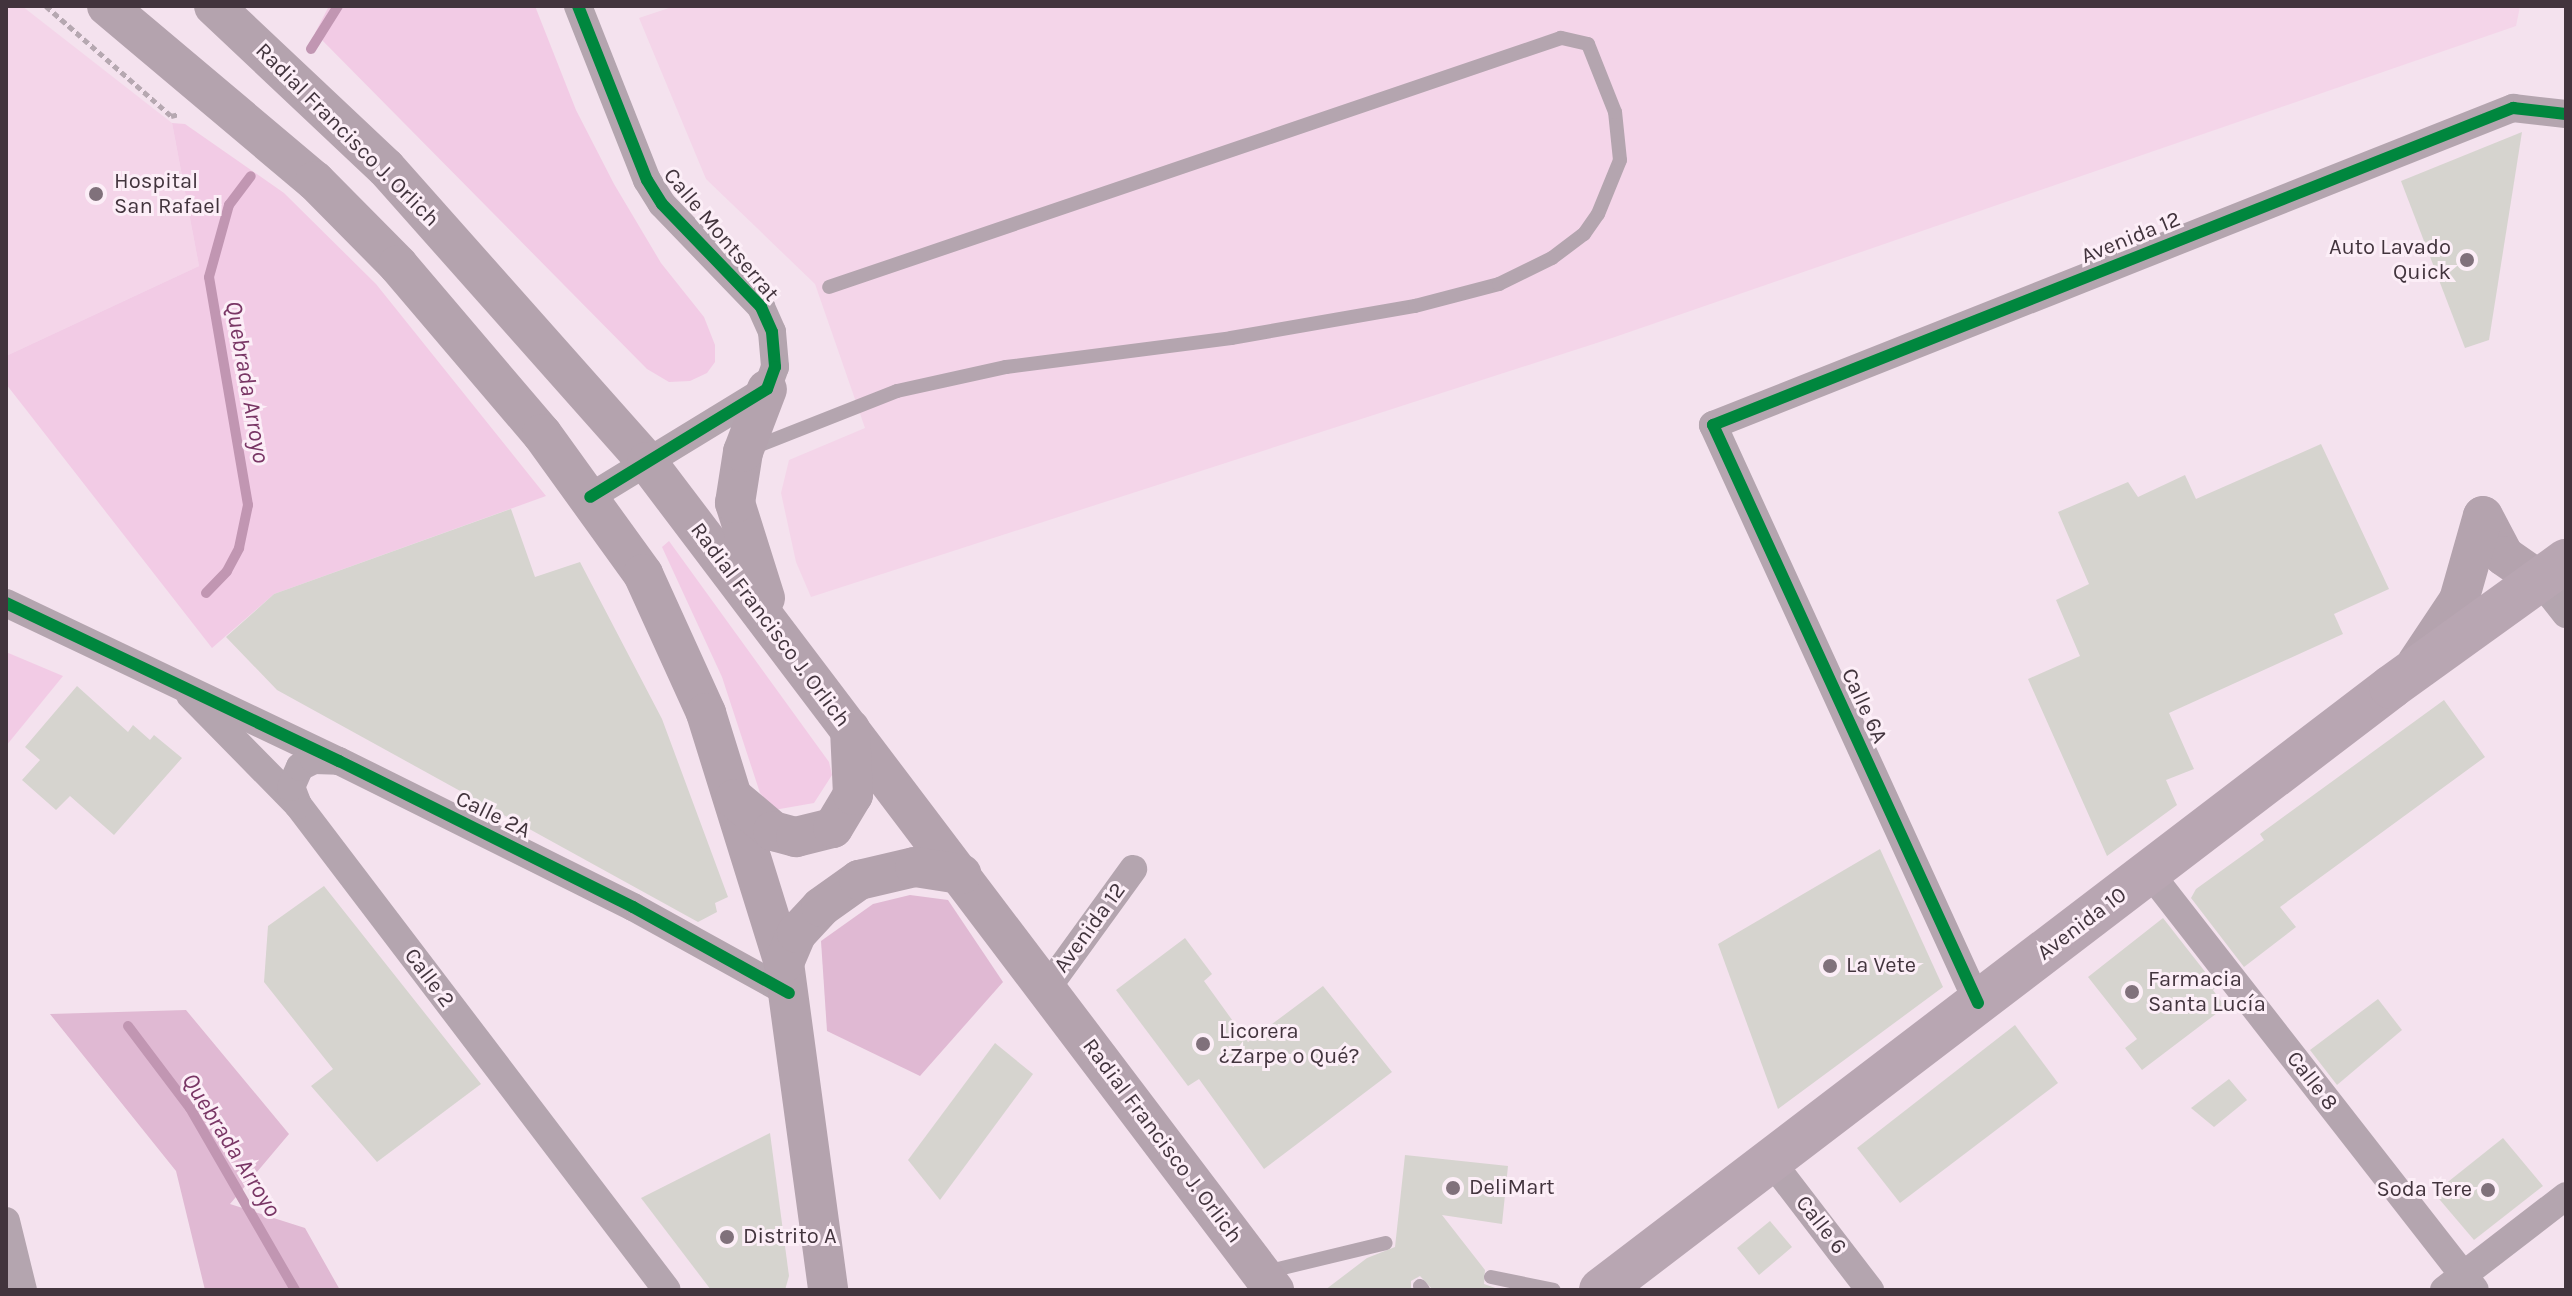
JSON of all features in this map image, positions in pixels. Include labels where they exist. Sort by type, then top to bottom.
[{"type":"main road","points":[[107,6],[315,181],[474,349],[590,497],[643,574],[681,652],[735,799],[787,978],[828,1290]]},
{"type":"main road","name":"Radial Francisco J. Orlich","points":[[214,6],[386,168],[647,462],[1267,1282]]},
{"type":"main road","points":[[767,389],[743,452],[737,523],[789,653]]},
{"type":"main road","points":[[2411,672],[2459,600],[2483,516],[2504,556],[2557,585]]},
{"type":"main road","name":"Avenida 10","points":[[1601,1290],[2411,672],[2557,585]]},
{"type":"main road","points":[[735,799],[773,831],[796,837],[833,828],[853,795],[850,729]]},
{"type":"main road","points":[[787,978],[797,933],[821,907],[859,880],[915,867],[961,874]]},
{"type":"street","name":"Calle Montserrat","points":[[578,6],[647,180],[662,204],[761,307],[775,350],[767,389]]},
{"type":"street","name":"Avenida 12","points":[[1713,425],[2513,108],[2566,114]]},
{"type":"street","points":[[590,497],[767,389]]},
{"type":"street","name":"Calle 6A","points":[[1713,425],[1978,1003]]},
{"type":"street","name":"Calle 2A","points":[[6,603],[175,680],[633,907],[787,978]]},
{"type":"street","name":"Calle 2","points":[[175,680],[298,805],[667,1290]]},
{"type":"street","points":[[298,805],[291,787],[300,767],[314,760],[339,761]]},
{"type":"street","name":"Avenida 12","points":[[1047,988],[1133,869]]},
{"type":"street","name":"Calle 8","points":[[2149,872],[2461,1285]]},
{"type":"street","name":"Calle 6","points":[[1771,1161],[1870,1290]]},
{"type":"street","points":[[2461,1285],[2566,1196]]},
{"type":"street","points":[[6,1221],[23,1290]]},
{"type":"lane","points":[[743,452],[897,391],[1006,367],[1231,338],[1415,306],[1499,284],[1552,258],[1584,234],[1598,214],[1620,160],[1615,112],[1588,44],[1577,37],[1561,38],[829,287]]},
{"type":"lane","points":[[1267,1282],[1386,1243]]},
{"type":"lane","points":[[1491,1277],[1554,1290]]},
{"type":"shaded area","name":"Hospital San Rafael","points":[[6,6],[22,6],[172,123],[199,266],[6,356]]},
{"type":"shaded area","points":[[329,6],[535,6],[576,110],[614,184],[661,263],[704,317],[715,345],[715,362],[707,373],[690,381],[669,382],[647,369],[315,33]]},
{"type":"shaded area","points":[[675,6],[2520,6],[2516,26],[1612,338],[811,597],[796,562],[781,493],[789,460],[865,428],[815,284],[706,179],[639,18]]},
{"type":"shaded area","points":[[172,123],[185,124],[284,193],[376,284],[546,496],[274,594],[212,648],[6,384],[6,356],[199,266]]},
{"type":"shaded area","points":[[669,541],[829,762],[832,775],[814,803],[774,810],[760,793],[722,677],[662,547]]},
{"type":"shaded area","points":[[6,652],[63,676],[6,746]]},
{"type":"shaded area","points":[[910,895],[948,900],[1003,982],[920,1076],[827,1031],[821,941],[873,904]]},
{"type":"shaded area","points":[[186,1010],[289,1134],[230,1204],[305,1228],[340,1290],[205,1290],[176,1171],[50,1014]]},
{"type":"building","name":"Auto Lavado Quick","points":[[2522,132],[2489,340],[2465,348],[2401,181]]},
{"type":"building","points":[[2321,444],[2389,589],[2334,614],[2343,634],[2169,713],[2194,769],[2166,780],[2177,805],[2107,856],[2028,679],[2080,656],[2056,600],[2089,584],[2058,512],[2128,482],[2138,497],[2185,475],[2196,499]]},
{"type":"building","points":[[511,509],[535,577],[580,562],[662,719],[728,897],[715,903],[717,912],[698,922],[277,690],[226,637],[274,594]]},
{"type":"building","points":[[77,686],[128,732],[133,725],[150,740],[154,735],[182,758],[114,835],[70,796],[56,810],[22,780],[40,760],[25,747]]},
{"type":"building","points":[[2444,700],[2485,757],[2280,907],[2296,927],[2244,967],[2191,898],[2196,889],[2264,840],[2260,834]]},
{"type":"building","name":"La Vete","points":[[1880,849],[1943,987],[1778,1109],[1718,944]]},
{"type":"building","points":[[324,886],[481,1084],[377,1162],[311,1086],[333,1069],[264,982],[268,926]]},
{"type":"building","points":[[2163,918],[2217,987],[2213,990],[2225,1007],[2142,1070],[2125,1048],[2137,1039],[2088,977]]},
{"type":"building","points":[[1185,938],[1212,974],[1204,981],[1248,1042],[1323,986],[1392,1072],[1264,1169],[1199,1079],[1188,1086],[1116,990]]},
{"type":"building","points":[[2378,999],[2402,1030],[2337,1085],[2310,1050]]},
{"type":"building","points":[[2015,1025],[2058,1083],[1900,1203],[1857,1148]]},
{"type":"building","points":[[995,1043],[1033,1074],[940,1200],[908,1160]]},
{"type":"building","points":[[2229,1079],[2247,1100],[2214,1127],[2191,1108]]},
{"type":"building","name":"Distrito A","points":[[770,1133],[789,1276],[785,1290],[711,1290],[641,1198]]},
{"type":"building","name":"Soda Tere","points":[[2503,1138],[2543,1186],[2474,1240],[2434,1193]]},
{"type":"building","points":[[1405,1155],[1508,1166],[1502,1224],[1442,1215],[1485,1270],[1484,1284],[1501,1290],[1433,1290],[1420,1276],[1411,1281],[1411,1290],[1325,1290],[1367,1258],[1395,1247]]},
{"type":"building","points":[[1770,1221],[1792,1247],[1759,1275],[1737,1248]]},
{"type":"waterway","name":"Quebrada Arroyo","points":[[311,49],[338,6]]},
{"type":"waterway","name":"Quebrada Arroyo","points":[[206,593],[227,571],[239,548],[248,505],[209,277],[229,205],[251,176]]},
{"type":"waterway","name":"Quebrada Arroyo","points":[[128,1026],[190,1108],[295,1290]]},
{"type":"cycle path","points":[[578,6],[647,180],[662,204],[761,307],[772,332],[775,367],[767,389],[590,497]]},
{"type":"cycle path","points":[[1978,1003],[1713,425],[2513,108],[2566,114]]},
{"type":"cycle path","points":[[6,603],[339,761],[633,907],[789,993]]},
{"type":"place","name":"Hospital San Rafael","points":[[96,194]]},
{"type":"place","name":"Auto Lavado Quick","points":[[2467,260]]},
{"type":"place","name":"La Vete","points":[[1830,966]]},
{"type":"place","name":"Farmacia Santa Lucía","points":[[2132,992]]},
{"type":"place","name":"Licorera ¿Zarpe o Qué?","points":[[1203,1044]]},
{"type":"place","name":"DeliMart","points":[[1453,1188]]},
{"type":"place","name":"Soda Tere","points":[[2488,1190]]},
{"type":"place","name":"Distrito A","points":[[727,1237]]}]
